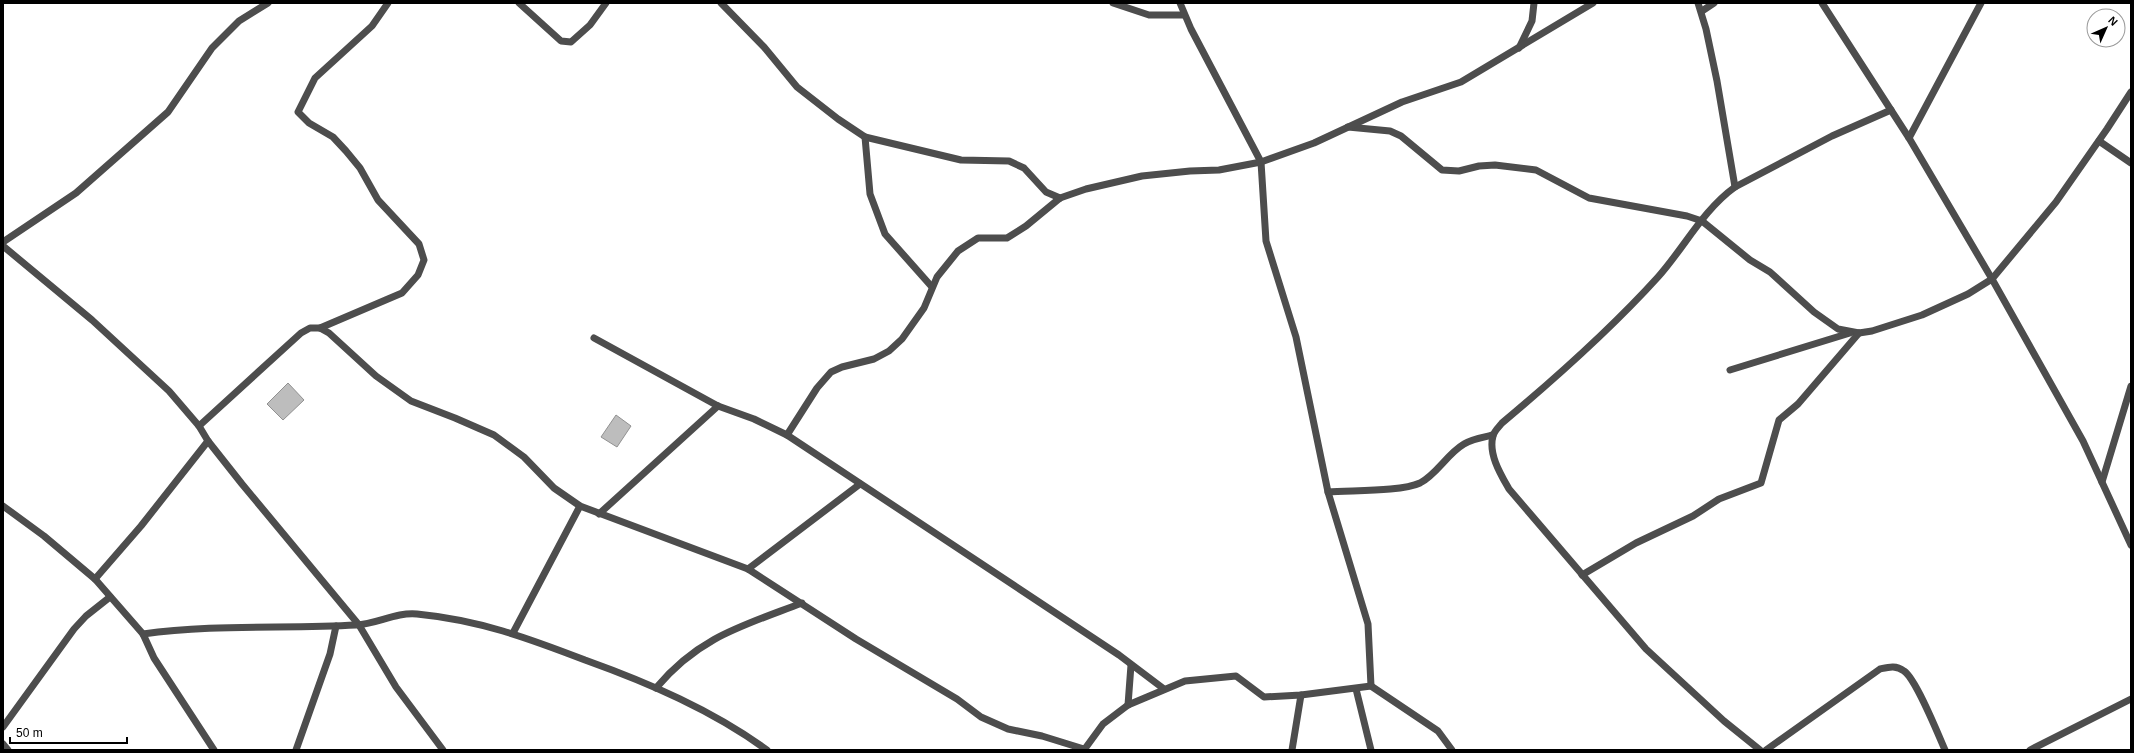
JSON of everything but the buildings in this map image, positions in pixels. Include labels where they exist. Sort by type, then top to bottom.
[{"type":"street","points":[[3,242],[76,193],[168,112],[212,48],[238,21],[268,3]]},
{"type":"street","points":[[199,426],[301,333],[310,328],[320,328],[402,293],[418,276],[424,260],[419,244],[378,200],[360,168],[346,150],[333,137],[309,123],[298,112],[315,78],[372,26],[388,3]]},
{"type":"street","points":[[519,3],[561,40],[571,42],[590,25],[606,3]]},
{"type":"street","points":[[721,3],[764,47],[797,87],[838,119],[865,137],[961,160],[1009,161],[1024,168],[1046,192],[1060,198]]},
{"type":"street","points":[[1113,3],[1149,15],[1184,15]]},
{"type":"street","points":[[1180,3],[1184,15],[1261,162],[1266,241],[1296,337],[1328,492],[1368,624],[1371,686]]},
{"type":"street","points":[[1519,48],[1532,20],[1534,3]]},
{"type":"street","points":[[788,435],[817,388],[831,372],[842,367],[874,359],[888,351],[902,339],[924,308],[936,277],[958,251],[978,238],[1007,238],[1026,226],[1060,198],[1086,189],[1142,176],[1190,171],[1219,170],[1261,162],[1314,143],[1345,126],[1402,102],[1461,82],[1592,3]]},
{"type":"street","points":[[1698,3],[1702,11],[1718,81],[1735,187]]},
{"type":"street","points":[[1702,11],[1714,3]]},
{"type":"street","points":[[1822,3],[1909,138],[1992,279],[2084,441],[2131,545]]},
{"type":"street","points":[[1909,138],[1981,3]]},
{"type":"street","points":[[1345,126],[1390,131],[1401,136],[1442,170],[1459,171],[1495,164],[1536,170],[1589,198],[1687,216],[1702,221],[1750,260],[1770,272],[1825,321],[1838,329],[1856,332],[1872,331],[1922,315],[1968,294],[1992,279],[2056,202],[2131,92]]},
{"type":"street","points":[[1760,750],[1724,721],[1646,649],[1509,489],[1497,467],[1492,444],[1493,435],[1502,423],[1596,341],[1676,256],[1723,196],[1735,187],[1832,136],[1891,110]]},
{"type":"street","points":[[865,137],[870,194],[885,234],[932,287]]},
{"type":"street","points":[[2099,141],[2131,163]]},
{"type":"street","points":[[3,246],[92,320],[170,391],[199,426],[208,441],[359,625],[396,687],[444,750]]},
{"type":"street","points":[[320,328],[329,333],[376,376],[412,401],[494,435],[524,457],[554,488],[580,506],[748,569],[957,700],[981,717],[1008,729],[1042,736],[1084,750],[1103,724],[1128,705],[1185,681],[1231,676],[1240,678],[1264,697],[1301,695],[1371,686],[1438,731],[1452,750]]},
{"type":"street","points":[[1730,370],[1856,332]]},
{"type":"street","points":[[1582,575],[1636,543],[1694,516],[1719,500],[1761,483],[1780,420],[1798,404],[1856,332]]},
{"type":"street","points":[[594,338],[718,406],[754,419],[788,435],[1131,665],[1164,689]]},
{"type":"street","points":[[2102,482],[2131,389]]},
{"type":"street","points":[[599,514],[718,406]]},
{"type":"street","points":[[1328,492],[1399,487],[1419,483],[1434,472],[1452,453],[1465,443],[1493,435]]},
{"type":"street","points":[[95,579],[141,526],[208,441]]},
{"type":"street","points":[[748,569],[860,484]]},
{"type":"street","points":[[3,506],[44,536],[95,579],[143,634],[154,658],[214,750]]},
{"type":"street","points":[[513,633],[580,506]]},
{"type":"street","points":[[3,727],[74,629],[86,616],[110,598]]},
{"type":"street","points":[[656,688],[670,671],[691,653],[716,636],[802,603]]},
{"type":"street","points":[[143,634],[199,629],[359,625],[393,616],[415,614],[454,619],[513,633],[656,688],[743,732],[767,750]]},
{"type":"street","points":[[296,750],[330,654],[336,626]]},
{"type":"street","points":[[1128,705],[1131,665]]},
{"type":"street","points":[[1766,750],[1880,669],[1893,666],[1905,671],[1913,681],[1945,750]]},
{"type":"street","points":[[1356,689],[1371,750]]},
{"type":"street","points":[[1292,750],[1301,695]]},
{"type":"street","points":[[2030,750],[2131,699]]},
{"type":"street","points":[[3,744],[8,750]]}]
